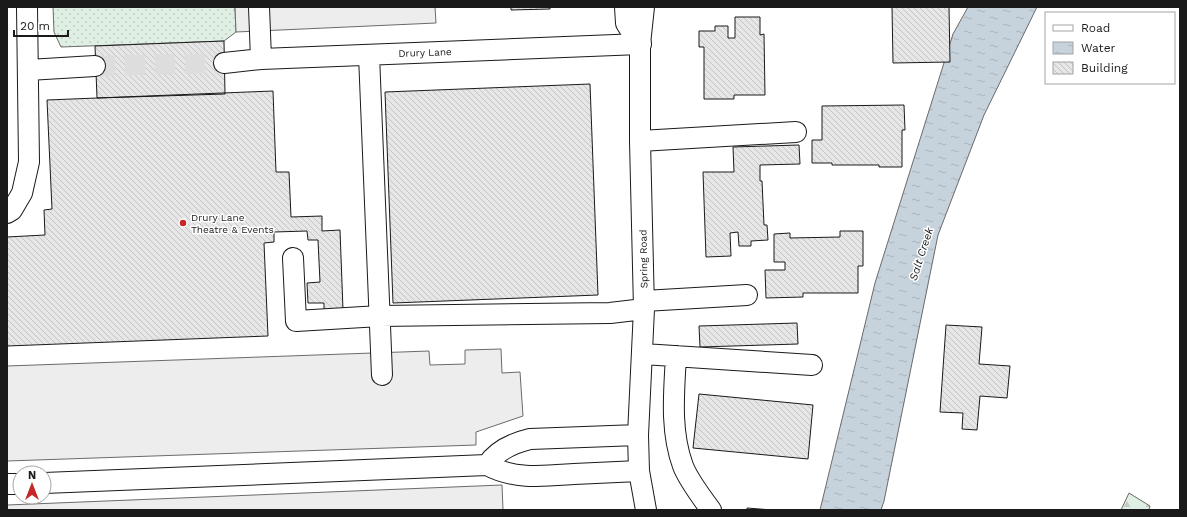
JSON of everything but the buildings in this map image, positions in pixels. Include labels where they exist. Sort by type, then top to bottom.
[{"type":"highway","points":[[626,7],[627,22],[640,44]]},
{"type":"street","points":[[7,213],[12,210],[22,193],[29,162],[27,7]]},
{"type":"street","points":[[259,7],[261,59]]},
{"type":"street","name":"Spring Road","points":[[644,7],[640,44],[640,141],[644,305],[638,435],[639,471],[646,510]]},
{"type":"street","name":"Drury Lane","points":[[224,63],[261,59],[640,44]]},
{"type":"street","points":[[369,55],[382,375]]},
{"type":"street","points":[[28,70],[95,66]]},
{"type":"street","points":[[640,141],[796,132]]},
{"type":"street","points":[[293,258],[296,321],[380,316],[610,313],[644,305],[747,295]]},
{"type":"street","points":[[642,354],[812,365]]},
{"type":"street","points":[[676,356],[674,406],[676,437],[683,466],[703,500],[711,510]]},
{"type":"street","points":[[487,465],[493,457],[505,448],[517,442],[530,439],[638,435]]},
{"type":"street","points":[[52,483],[487,465],[496,470],[510,474],[535,476],[639,471]]},
{"type":"green space","points":[[53,7],[235,7],[236,32],[224,41],[61,47],[54,32]]},
{"type":"green space","points":[[1129,493],[1150,506],[1149,510],[1121,510]]},
{"type":"shaded area","points":[[235,7],[435,7],[436,23],[236,32]]},
{"type":"shaded area","points":[[501,349],[502,373],[520,372],[523,416],[476,432],[476,445],[7,461],[7,366],[429,351],[430,365],[465,364],[465,350]]},
{"type":"shaded area","points":[[502,485],[503,510],[7,510],[7,505],[52,505],[52,503]]},
{"type":"water","name":"Salt Creek","points":[[968,7],[1037,7],[984,115],[938,235],[881,510],[820,510],[875,283],[953,34]]},
{"type":"tunnel","points":[[95,66],[224,63]]},
{"type":"place","name":"Drury Lane Theatre & Events","points":[[183,223]]}]
